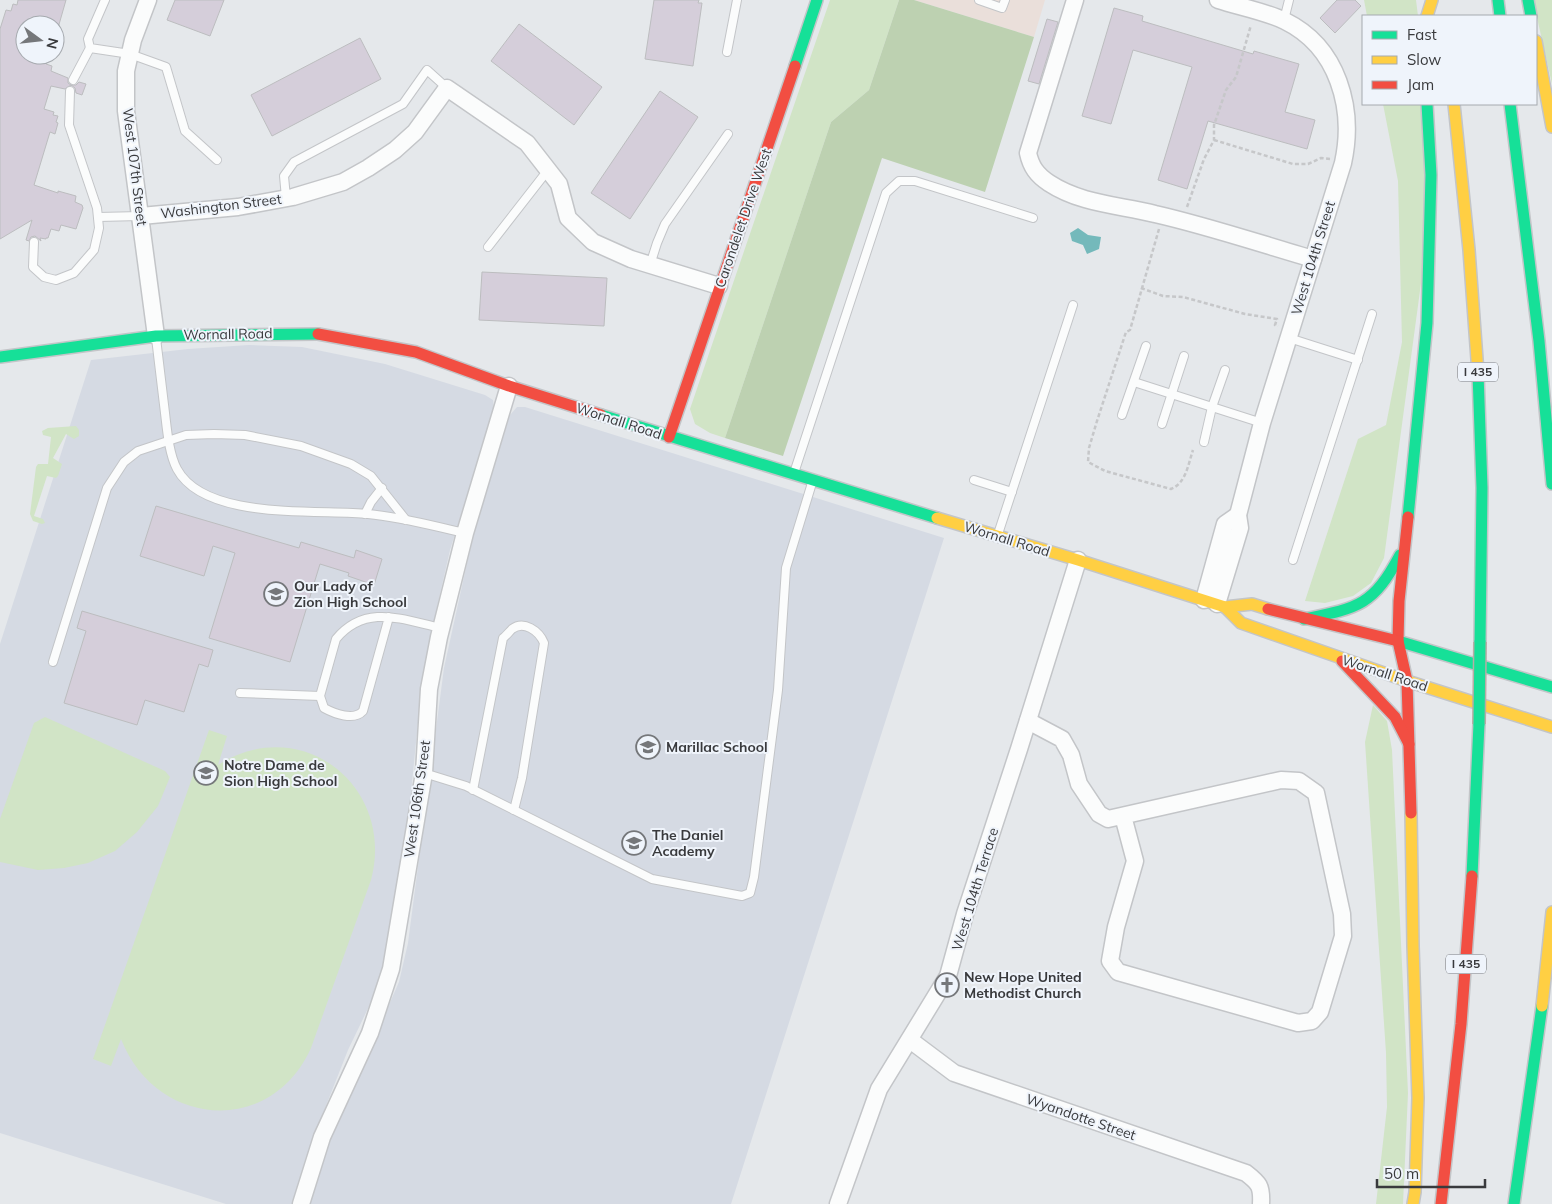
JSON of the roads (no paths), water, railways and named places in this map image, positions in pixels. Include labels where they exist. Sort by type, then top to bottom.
[{"type":"main road","name":"Carondelet Drive West","points":[[669,437],[817,0]]},
{"type":"main road","points":[[1427,15],[1432,0]]},
{"type":"main road","points":[[1498,0],[1500,15]]},
{"type":"main road","points":[[1528,0],[1531,15]]},
{"type":"main road","points":[[1537,46],[1552,127]]},
{"type":"main road","points":[[1413,1204],[1418,1098],[1410,746],[1407,681],[1398,641],[1399,601],[1427,323],[1431,176],[1427,105]]},
{"type":"main road","name":"I 435","points":[[1441,1204],[1453,1111],[1466,975],[1479,724],[1480,642],[1482,466],[1479,396],[1466,208],[1454,105]]},
{"type":"main road","points":[[1510,105],[1548,424],[1552,484]]},
{"type":"main road","name":"Wornall Road","points":[[0,357],[156,336],[313,332],[416,352],[509,386],[669,437],[1078,560],[1215,604],[1252,604],[1304,619],[1398,641],[1552,687]]},
{"type":"main road","points":[[1304,619],[1344,611],[1361,604],[1375,594],[1389,578],[1404,547]]},
{"type":"main road","name":"Wornall Road","points":[[1215,604],[1241,623],[1339,659],[1552,727]]},
{"type":"main road","points":[[1339,659],[1395,717],[1410,746]]},
{"type":"main road","points":[[1514,1204],[1530,1107],[1552,912]]},
{"type":"street","name":"West 107th Street","points":[[148,0],[133,40],[126,71],[126,111],[156,336]]},
{"type":"street","points":[[1075,0],[1028,153],[1030,166],[1049,183],[1081,198],[1106,205],[1155,214],[1313,259]]},
{"type":"street","name":"West 104th Street","points":[[1215,604],[1225,524],[1238,515],[1262,423],[1343,163],[1348,132],[1341,86],[1332,65],[1320,48],[1284,20],[1218,0]]},
{"type":"street","points":[[447,88],[527,143],[559,184],[568,218],[593,242],[631,259],[719,286]]},
{"type":"street","name":"Washington Street","points":[[141,216],[238,207],[286,198],[343,182],[395,150],[415,132],[447,88]]},
{"type":"street","name":"West 106th Street","points":[[301,1204],[322,1136],[370,1033],[391,969],[424,773],[429,689],[441,628],[465,533],[509,386]]},
{"type":"street","name":"West 104th Terrace","points":[[838,1204],[879,1089],[948,976],[965,914],[1078,560]]},
{"type":"street","points":[[1028,721],[1062,739],[1071,755],[1079,784],[1098,814],[1108,819],[1281,780],[1299,781],[1316,793],[1342,914],[1342,936],[1320,1012],[1312,1021],[1298,1023],[1118,972],[1110,961],[1116,927],[1135,861],[1123,816]]},
{"type":"street","name":"Wyandotte Street","points":[[910,1040],[954,1073],[1246,1173],[1258,1182],[1262,1192],[1261,1204]]},
{"type":"lane","points":[[73,80],[90,48],[88,39],[105,0]]},
{"type":"lane","points":[[727,52],[737,0]]},
{"type":"lane","points":[[979,0],[1002,8],[1005,0]]},
{"type":"lane","points":[[1284,20],[1289,0]]},
{"type":"lane","points":[[90,48],[130,54],[166,68],[185,131],[217,160]]},
{"type":"lane","points":[[286,198],[284,176],[294,162],[403,104],[426,70],[447,88]]},
{"type":"lane","points":[[34,242],[33,266],[44,276],[56,280],[74,273],[94,250],[99,228],[97,208],[69,124],[70,91]]},
{"type":"lane","points":[[650,265],[666,224],[728,134]]},
{"type":"lane","points":[[488,247],[548,170]]},
{"type":"lane","points":[[793,475],[886,193],[900,181],[915,181],[1033,218]]},
{"type":"lane","points":[[98,217],[141,216]]},
{"type":"lane","points":[[997,536],[1073,306]]},
{"type":"lane","points":[[1293,560],[1372,314]]},
{"type":"lane","points":[[1290,334],[1358,360]]},
{"type":"lane","points":[[156,336],[168,440],[176,468],[189,485],[210,496],[255,509],[365,514],[406,520],[465,533]]},
{"type":"lane","points":[[1122,415],[1146,346]]},
{"type":"lane","points":[[1162,424],[1184,356]]},
{"type":"lane","points":[[1204,442],[1212,407],[1225,370]]},
{"type":"lane","points":[[1134,382],[1262,423]]},
{"type":"lane","points":[[53,662],[106,488],[124,462],[138,451],[186,435],[214,434],[245,435],[301,446],[352,464],[371,476],[406,520]]},
{"type":"lane","points":[[974,480],[1012,492]]},
{"type":"lane","points":[[424,773],[473,790],[652,879],[742,896],[750,893],[754,877],[778,690],[786,568],[813,481]]},
{"type":"lane","points":[[365,514],[371,502],[382,488]]},
{"type":"lane","points":[[389,617],[363,711],[359,716],[353,717],[324,708],[320,696],[336,639],[342,632],[364,619],[375,616],[389,617],[441,628]]},
{"type":"lane","points":[[473,790],[503,638],[513,628],[524,626],[533,629],[540,635],[544,643],[522,778],[514,810]]},
{"type":"lane","points":[[240,693],[320,696]]},
{"type":"water","points":[[1078,228],[1088,235],[1101,237],[1099,249],[1087,254],[1083,245],[1072,241],[1070,233]]},
{"type":"place","name":"Our Lady of Zion High School","points":[[276,594]]},
{"type":"place","name":"Marillac School","points":[[648,747]]},
{"type":"place","name":"Notre Dame de Sion High School","points":[[206,773]]},
{"type":"place","name":"The Daniel Academy","points":[[634,843]]},
{"type":"place","name":"New Hope United Methodist Church","points":[[947,985]]}]
